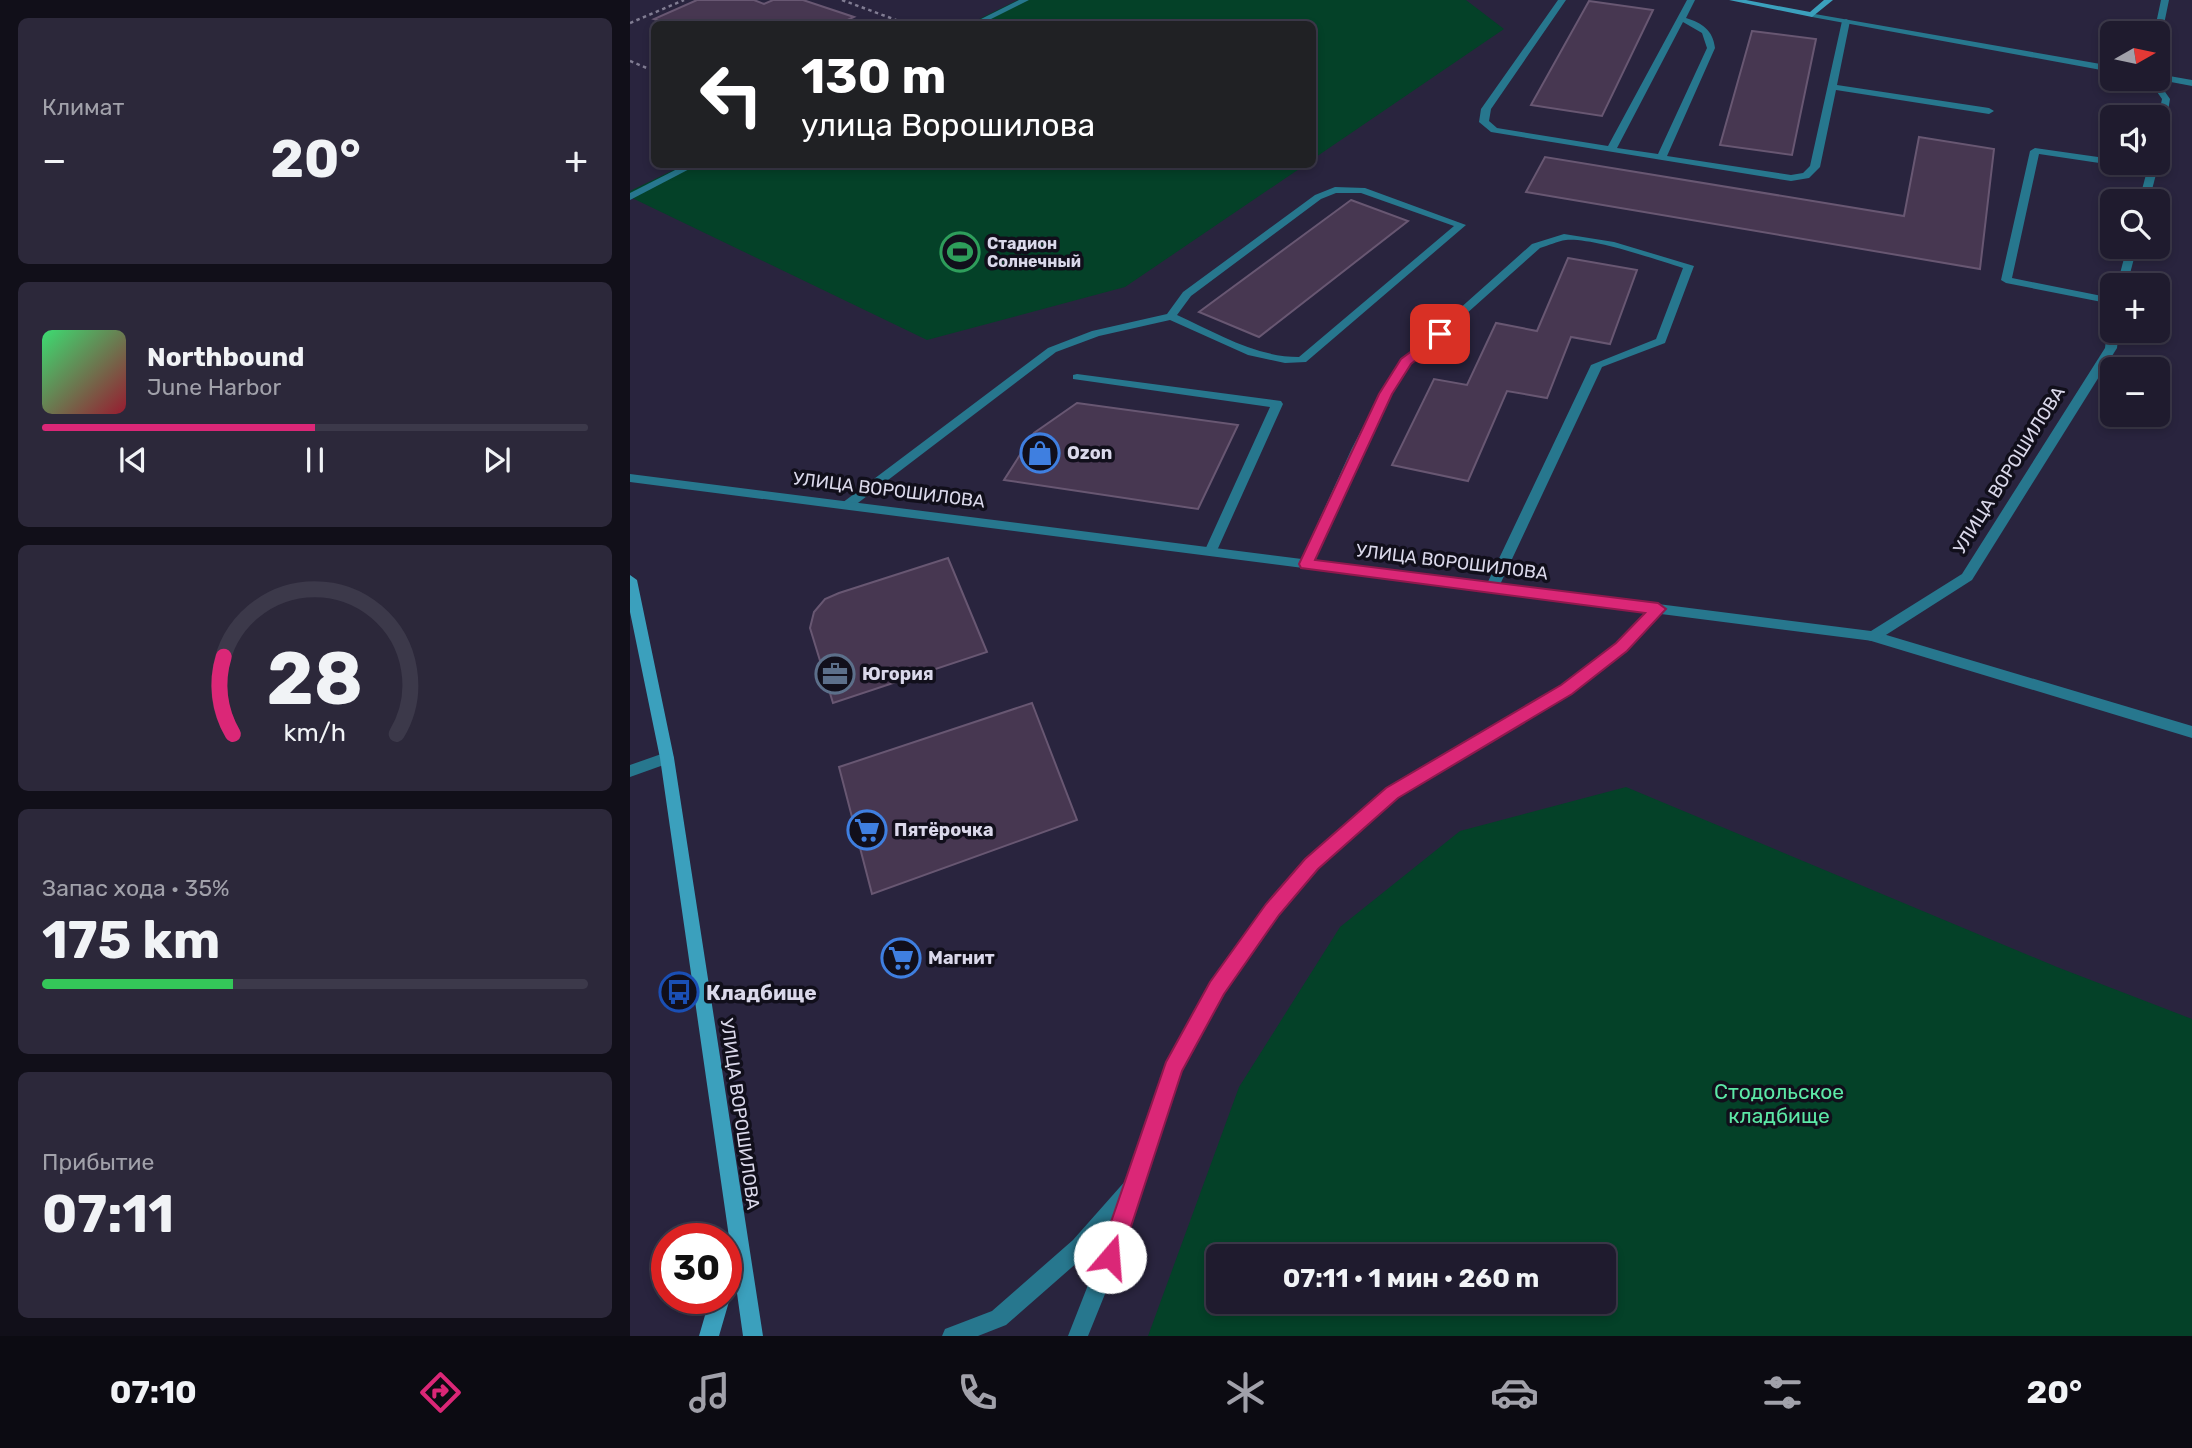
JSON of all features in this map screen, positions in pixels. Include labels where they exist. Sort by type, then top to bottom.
[{"type":"main road","points":[[1733,0],[1812,15],[1829,0]]},
{"type":"main road","name":"УЛИЦА ВОРОШИЛОВА","points":[[631,586],[667,758],[735,1223]]},
{"type":"main road","name":"УЛИЦА ВОРОШИЛОВА","points":[[742,1270],[753,1336]]},
{"type":"main road","points":[[709,1336],[715,1314]]},
{"type":"street","points":[[981,21],[1025,0]]},
{"type":"street","points":[[1562,0],[1486,109],[1484,122],[1494,130],[1791,178],[1806,176],[1815,167],[1846,21]]},
{"type":"street","points":[[1611,150],[1691,0]]},
{"type":"street","points":[[2161,21],[2165,0]]},
{"type":"street","points":[[1812,15],[2100,67]]},
{"type":"street","points":[[1661,158],[1711,48],[1711,37],[1705,29],[1681,19]]},
{"type":"street","points":[[2170,79],[2192,83]]},
{"type":"street","points":[[1832,87],[1989,111]]},
{"type":"street","points":[[2100,160],[2035,151],[2006,280],[2100,299]]},
{"type":"street","points":[[630,197],[687,168]]},
{"type":"street","points":[[846,506],[1052,349],[1096,333],[1171,316],[1258,355],[1283,362],[1302,360],[1461,225],[1362,190],[1335,190],[1318,197],[1187,294],[1171,316]]},
{"type":"street","points":[[1306,564],[1358,448],[1406,362],[1536,246],[1564,237],[1579,238],[1689,266],[1661,341],[1597,365],[1492,588]]},
{"type":"street","name":"УЛИЦА ВОРОШИЛОВА","points":[[630,478],[1872,636],[1967,576],[2111,348],[2112,343]]},
{"type":"street","points":[[1077,377],[1277,404],[1210,552]]},
{"type":"street","points":[[1078,1336],[1110,1257],[1173,1068],[1217,988],[1272,909],[1312,864],[1392,793],[1567,689],[1622,647],[1658,609]]},
{"type":"street","points":[[1872,636],[2192,732]]},
{"type":"street","points":[[630,771],[667,758]]},
{"type":"street","points":[[952,1336],[999,1318],[1080,1247],[1135,1181]]},
{"type":"path","points":[[630,23],[684,0]]},
{"type":"path","points":[[842,0],[899,21]]},
{"type":"path","points":[[630,61],[651,70]]},
{"type":"green space","points":[[1018,0],[1466,0],[1504,29],[1316,157],[1316,21],[975,21]]},
{"type":"green space","name":"Стадион Солнечный","points":[[678,168],[1301,168],[1125,287],[927,340],[630,197],[630,191]]},
{"type":"green space","name":"Стодольское кладбище","points":[[1626,787],[2057,967],[2192,1019],[2192,1336],[1148,1336],[1239,1087],[1340,927],[1460,831]]},
{"type":"building","points":[[697,0],[754,0],[764,4],[773,0],[803,0],[854,17],[845,21],[654,19]]},
{"type":"building","points":[[1589,1],[1653,10],[1602,116],[1531,105]]},
{"type":"building","points":[[1752,31],[1816,39],[1792,155],[1720,145]]},
{"type":"building","points":[[1919,137],[1994,149],[1980,269],[1526,192],[1545,157],[1904,216]]},
{"type":"building","points":[[1351,200],[1408,221],[1259,337],[1199,312]]},
{"type":"building","points":[[1568,258],[1637,270],[1610,344],[1571,337],[1547,398],[1507,391],[1468,481],[1392,465],[1434,379],[1467,385],[1496,323],[1537,331]]},
{"type":"building","points":[[1077,403],[1238,425],[1198,509],[1004,480],[1034,433]]},
{"type":"building","points":[[948,558],[987,652],[833,703],[810,628],[814,612],[825,599],[839,593]]},
{"type":"building","points":[[1032,703],[1077,820],[872,894],[839,767]]},
{"type":"place","name":"Стадион Солнечный","points":[[960,252]]},
{"type":"place","name":"Ozon","points":[[1040,453]]},
{"type":"place","name":"Югория","points":[[835,674]]},
{"type":"place","name":"Пятёрочка","points":[[867,830]]},
{"type":"place","name":"Магнит","points":[[901,958]]},
{"type":"place","name":"Кладбище","points":[[679,992]]},
{"type":"route","points":[[1110,1257],[1173,1068],[1217,988],[1272,909],[1312,864],[1392,793],[1567,689],[1622,647],[1658,609],[1306,564],[1358,448],[1386,394],[1406,362],[1440,334]]}]
